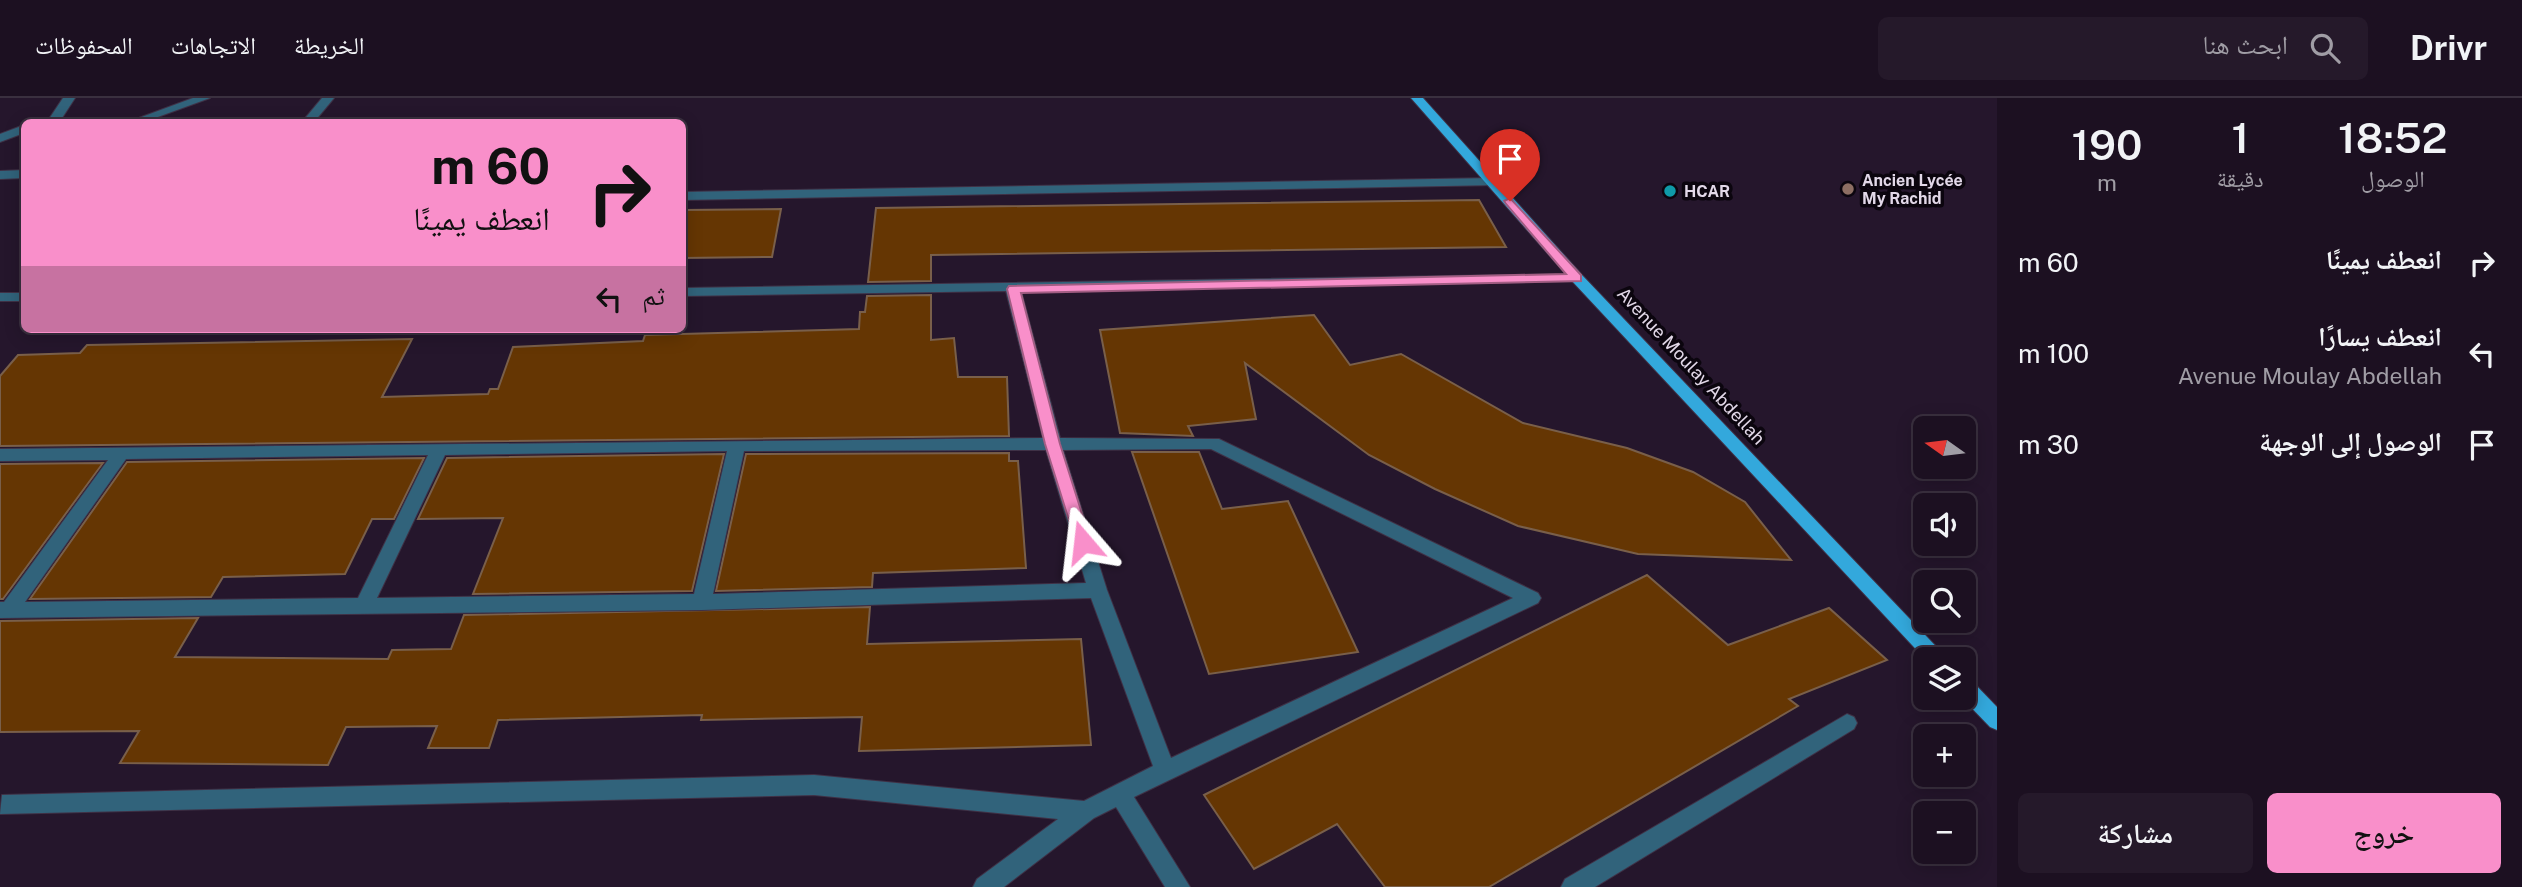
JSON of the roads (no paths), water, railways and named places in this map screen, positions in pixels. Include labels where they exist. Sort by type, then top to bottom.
[{"type":"main road","name":"Avenue Moulay Abdellah","points":[[1417,98],[1577,278],[1927,647]]},
{"type":"main road","points":[[1976,699],[1997,721]]},
{"type":"street","points":[[56,119],[69,98]]},
{"type":"street","points":[[143,119],[204,98]]},
{"type":"street","points":[[310,119],[328,98]]},
{"type":"street","points":[[0,138],[21,130]]},
{"type":"street","points":[[0,175],[21,174]]},
{"type":"street","points":[[686,196],[1493,182]]},
{"type":"street","points":[[686,292],[1013,289],[1577,278]]},
{"type":"street","points":[[1013,289],[1053,444],[1098,590],[1165,771]]},
{"type":"street","points":[[0,297],[21,297]]},
{"type":"street","points":[[0,455],[737,445],[1213,443],[1531,598],[1086,811],[985,887]]},
{"type":"street","points":[[702,603],[737,445]]},
{"type":"street","points":[[363,608],[439,450]]},
{"type":"street","points":[[5,610],[121,454]]},
{"type":"street","points":[[5,610],[702,603],[1098,590]]},
{"type":"street","points":[[1573,887],[1847,723]]},
{"type":"street","points":[[2,805],[814,785],[1086,811]]},
{"type":"street","points":[[1120,794],[1178,887]]},
{"type":"place","name":"Ancien Lycée My Rachid","points":[[1848,189]]},
{"type":"place","name":"HCAR","points":[[1670,191]]}]
